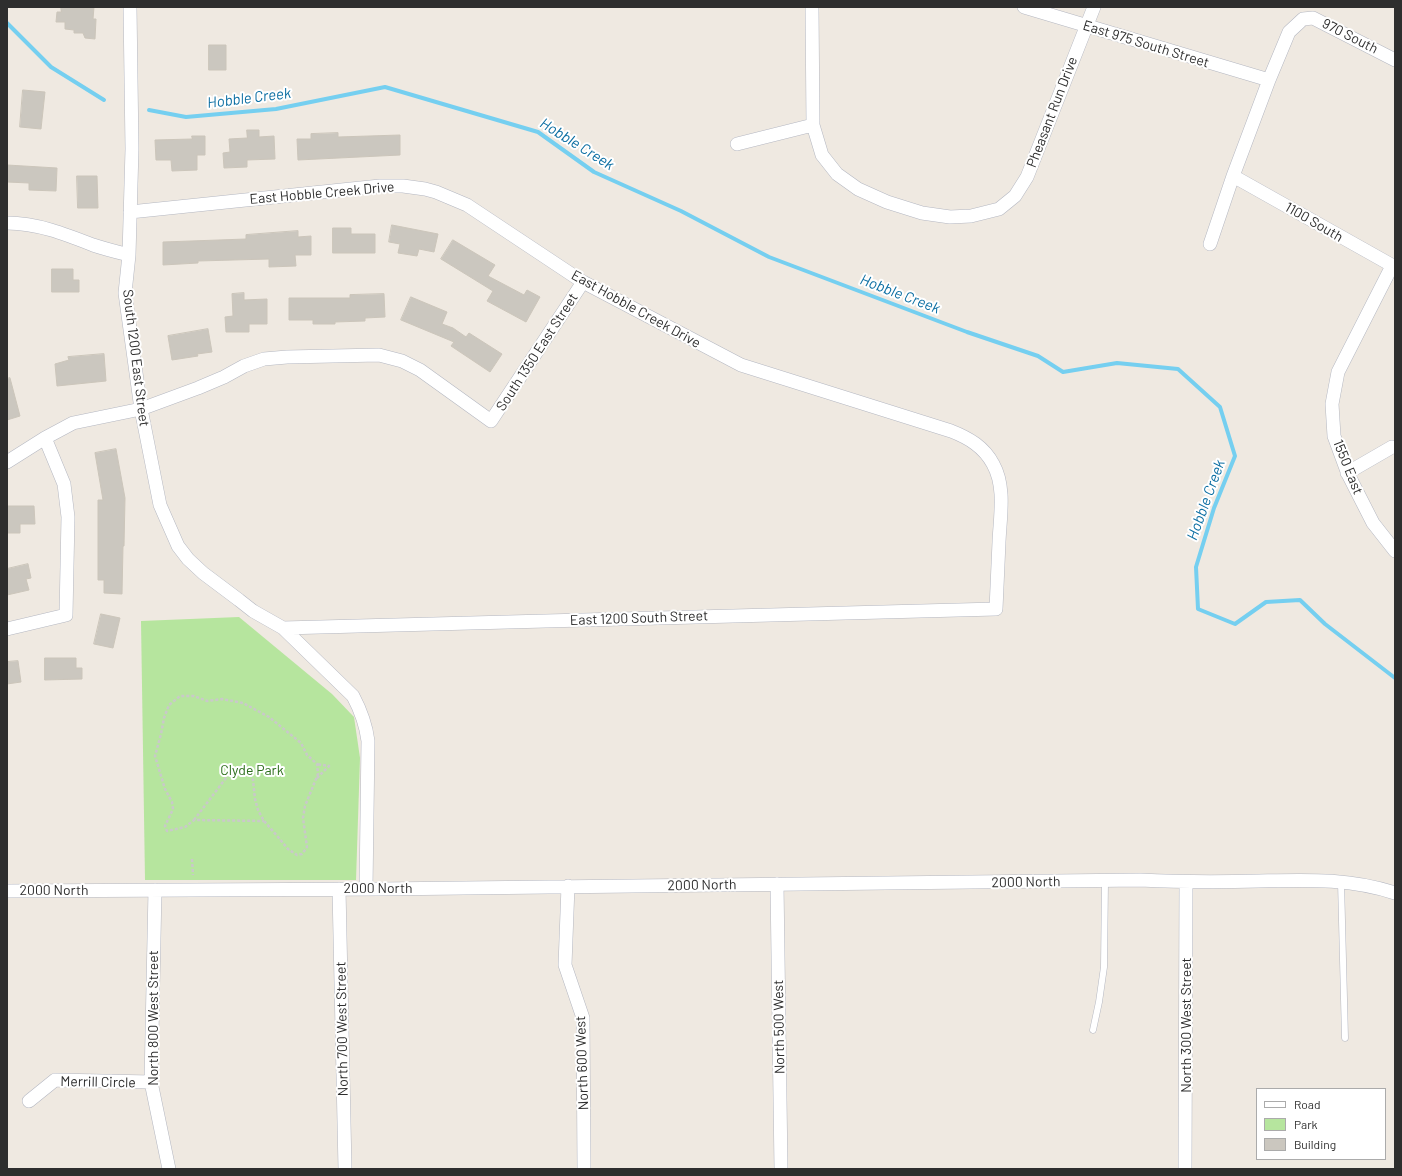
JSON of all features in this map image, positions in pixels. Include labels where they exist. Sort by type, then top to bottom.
[{"type":"street","name":"South 1200 East Street","points":[[130,7],[132,149],[129,255],[125,292],[141,409],[160,505],[178,546],[188,559],[203,573],[253,611],[283,628],[353,696],[360,708],[365,723],[368,749],[366,889]]},
{"type":"street","points":[[737,144],[813,125],[812,7]]},
{"type":"street","name":"East 975 South Street","points":[[1024,7],[1269,80]]},
{"type":"street","name":"Pheasant Run Drive","points":[[813,125],[822,155],[837,174],[858,189],[887,202],[922,214],[950,217],[972,216],[999,209],[1015,196],[1027,177],[1094,7]]},
{"type":"street","name":"970 South","points":[[1269,80],[1289,32],[1303,19],[1313,18],[1395,60]]},
{"type":"street","points":[[1210,244],[1233,176],[1269,80]]},
{"type":"street","name":"1100 South","points":[[1233,176],[1393,267]]},
{"type":"street","name":"East Hobble Creek Drive","points":[[130,212],[380,186],[410,187],[436,192],[468,205],[583,282],[741,366],[951,431],[968,438],[983,449],[994,464],[1000,482],[1001,500],[996,609]]},
{"type":"street","points":[[7,223],[42,227],[68,235],[95,246],[129,255]]},
{"type":"street","name":"1550 East","points":[[1393,267],[1338,372],[1332,404],[1334,436],[1347,473],[1373,523],[1395,551]]},
{"type":"street","name":"South 1350 East Street","points":[[141,409],[198,388],[224,377],[244,366],[264,360],[286,357],[379,355],[402,360],[420,370],[491,421],[583,282]]},
{"type":"street","points":[[7,462],[45,438],[73,423],[141,409]]},
{"type":"street","points":[[7,629],[66,615],[68,517],[64,484],[45,438]]},
{"type":"street","points":[[1347,473],[1392,447]]},
{"type":"street","name":"East 1200 South Street","points":[[283,628],[996,609]]},
{"type":"street","name":"2000 North","points":[[7,891],[1327,880],[1354,883],[1395,893]]},
{"type":"street","name":"North 300 West Street","points":[[1185,1169],[1186,882]]},
{"type":"street","name":"North 500 West","points":[[777,884],[780,1169]]},
{"type":"street","name":"North 600 West","points":[[568,886],[565,965],[583,1018],[584,1169]]},
{"type":"street","name":"North 700 West Street","points":[[339,889],[345,1169]]},
{"type":"street","name":"North 800 West Street","points":[[155,890],[150,1082],[169,1169]]},
{"type":"street","name":"Merrill Circle","points":[[29,1101],[55,1080],[150,1082]]},
{"type":"lane","points":[[1093,1030],[1104,967],[1105,881]]},
{"type":"lane","points":[[1341,882],[1345,1038]]},
{"type":"path","points":[[316,778],[329,766],[317,764],[307,755],[301,743],[269,717],[243,703],[222,699],[208,701],[194,696],[180,696],[169,705],[164,718],[155,756],[165,789],[172,802],[173,809],[165,826],[167,831],[185,827],[194,820],[229,774],[240,767],[249,770],[253,780],[258,810],[264,822],[288,849],[297,855],[302,854],[307,846],[303,818],[305,806],[316,778],[318,774],[317,764]]},
{"type":"path","points":[[194,820],[264,822]]},
{"type":"path","points":[[192,859],[193,875]]},
{"type":"green space","name":"Clyde Park","points":[[239,617],[332,694],[354,717],[360,758],[356,880],[145,880],[141,621]]},
{"type":"building","points":[[61,7],[94,7],[93,19],[96,19],[95,39],[85,38],[83,33],[74,33],[74,30],[65,29],[65,22],[56,22],[57,12],[61,12]]},
{"type":"building","points":[[209,45],[226,45],[226,70],[209,70]]},
{"type":"building","points":[[23,90],[45,92],[41,129],[20,127]]},
{"type":"building","points":[[247,130],[259,130],[259,137],[274,136],[275,159],[247,160],[247,167],[224,168],[223,153],[230,152],[229,139],[247,138]]},
{"type":"building","points":[[338,133],[338,137],[400,135],[400,155],[298,160],[297,139],[311,139],[311,134]]},
{"type":"building","points":[[192,136],[205,136],[205,155],[197,155],[197,170],[172,171],[171,160],[156,160],[155,140],[192,139]]},
{"type":"building","points":[[7,165],[57,168],[56,191],[29,190],[29,183],[7,182]]},
{"type":"building","points":[[77,176],[97,176],[98,208],[78,208]]},
{"type":"building","points":[[392,225],[438,234],[434,252],[419,249],[417,256],[398,253],[400,244],[389,242]]},
{"type":"building","points":[[333,228],[351,228],[351,234],[375,234],[375,253],[333,253]]},
{"type":"building","points":[[298,231],[298,237],[311,236],[311,255],[295,255],[296,266],[269,267],[269,259],[198,261],[198,263],[163,265],[163,242],[246,239],[246,235]]},
{"type":"building","points":[[453,240],[495,265],[488,276],[524,295],[527,290],[540,297],[526,322],[487,301],[493,291],[441,259]]},
{"type":"building","points":[[52,269],[73,269],[73,280],[79,280],[79,292],[52,292]]},
{"type":"building","points":[[244,293],[244,300],[267,299],[267,324],[249,324],[249,332],[226,332],[225,317],[233,316],[232,294]]},
{"type":"building","points":[[384,294],[385,317],[365,318],[365,321],[335,322],[335,324],[313,324],[313,320],[289,320],[289,298],[350,298],[350,295]]},
{"type":"building","points":[[411,297],[447,312],[442,324],[453,328],[466,337],[469,333],[502,354],[490,372],[451,346],[454,342],[401,320]]},
{"type":"building","points":[[208,329],[212,352],[172,360],[168,336]]},
{"type":"building","points":[[104,354],[106,381],[57,386],[55,364],[69,360],[68,357]]},
{"type":"building","points":[[10,378],[20,416],[7,420],[7,379]]},
{"type":"building","points":[[116,449],[125,498],[122,594],[104,593],[104,580],[98,580],[98,500],[103,500],[95,453]]},
{"type":"building","points":[[7,506],[34,506],[35,524],[20,524],[20,533],[8,533]]},
{"type":"building","points":[[28,564],[31,578],[26,579],[29,590],[7,595],[7,569]]},
{"type":"building","points":[[101,614],[120,618],[113,648],[94,644]]},
{"type":"building","points":[[45,658],[76,658],[76,668],[82,668],[82,679],[45,680]]},
{"type":"building","points":[[18,661],[21,682],[7,684],[7,662]]},
{"type":"waterway","name":"Hobble Creek","points":[[7,23],[51,67],[104,100]]},
{"type":"waterway","name":"Hobble Creek","points":[[149,110],[186,117],[276,109],[385,87],[538,132],[594,172],[681,211],[769,257],[967,332],[1038,356],[1063,372],[1117,363],[1178,369],[1220,407],[1235,456],[1214,508],[1196,567],[1198,609],[1235,624],[1266,602],[1300,600],[1325,624],[1395,678]]}]
